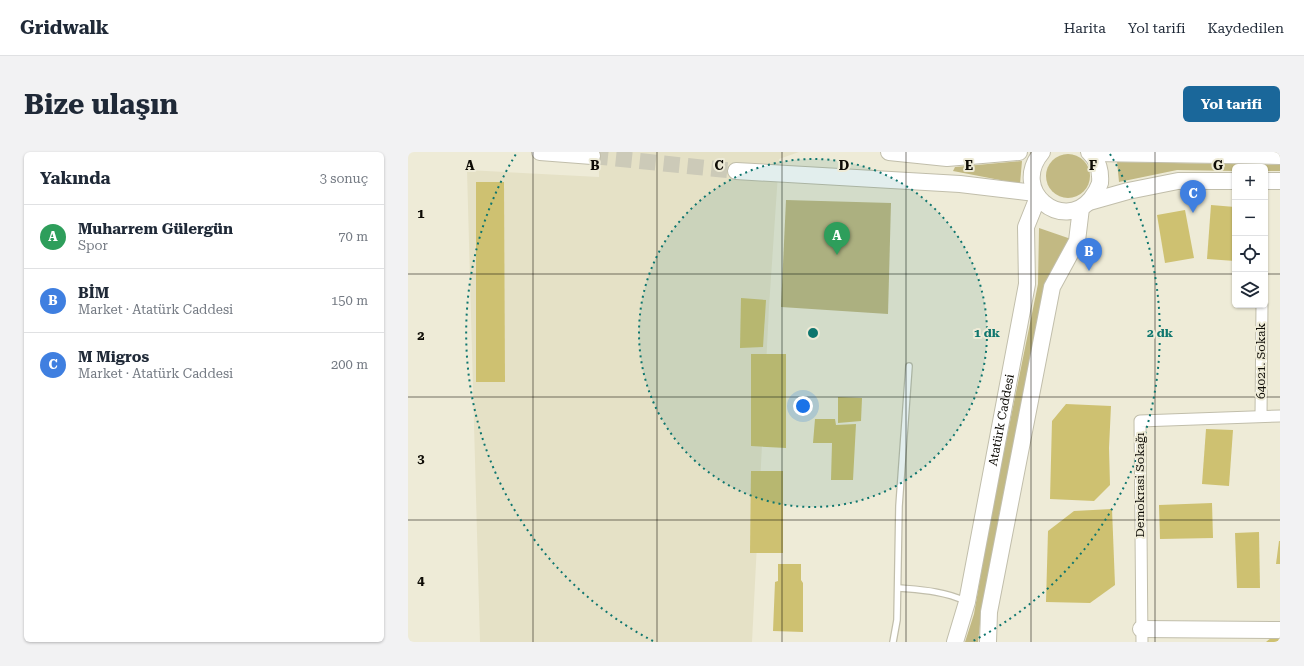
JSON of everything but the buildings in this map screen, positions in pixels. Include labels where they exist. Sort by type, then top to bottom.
[{"type":"main road","points":[[540,152],[592,156]]},
{"type":"main road","points":[[889,152],[947,158],[1019,152]]},
{"type":"main road","points":[[1042,152],[1033,166],[1031,175],[1032,184],[1037,195],[1047,206],[1055,210],[1068,211],[1128,191],[1178,181],[1232,181]]},
{"type":"main road","points":[[1085,205],[1096,194],[1100,184],[1100,173],[1097,162],[1090,153]]},
{"type":"main road","points":[[1090,153],[1280,156]]},
{"type":"main road","points":[[736,171],[960,184],[1037,195]]},
{"type":"main road","points":[[1268,181],[1280,181]]},
{"type":"main road","name":"Atatürk Caddesi","points":[[955,642],[967,602],[1027,284],[1026,227],[1037,195]]},
{"type":"main road","name":"Atatürk Caddesi","points":[[988,642],[989,612],[1052,287],[1076,242],[1085,205]]},
{"type":"main road","points":[[1142,636],[1280,630]]},
{"type":"street","name":"64021. Sokak","points":[[1261,416],[1262,308]]},
{"type":"street","name":"Demokrasi Sokağı","points":[[1142,636],[1140,421],[1280,416]]},
{"type":"lane","points":[[893,642],[897,620],[899,588],[899,506],[909,366]]},
{"type":"lane","points":[[899,588],[954,595],[967,602]]},
{"type":"shaded area","points":[[599,152],[799,152],[779,159],[769,307],[752,642],[480,642],[467,170],[599,177]]},
{"type":"shaded area","points":[[1064,154],[1072,154],[1084,160],[1090,172],[1090,180],[1084,192],[1072,198],[1064,198],[1052,192],[1046,180],[1046,172],[1052,160]]},
{"type":"shaded area","points":[[1022,161],[1020,184],[953,171],[955,167]]},
{"type":"shaded area","points":[[1117,162],[1232,164],[1232,171],[1177,170],[1119,182]]},
{"type":"shaded area","points":[[1268,165],[1280,165],[1280,171],[1268,171]]},
{"type":"shaded area","points":[[786,200],[891,203],[888,314],[781,307]]},
{"type":"shaded area","points":[[1039,228],[1071,239],[1045,286],[999,516],[981,615],[978,642],[965,642],[974,614],[991,515],[1038,284]]},
{"type":"tunnel","points":[[592,156],[736,171]]},
{"type":"place","name":"M Migros","points":[[1193,213]]},
{"type":"place","name":"Muharrem Gülergün","points":[[837,255]]},
{"type":"place","name":"BİM","points":[[1089,271]]}]
